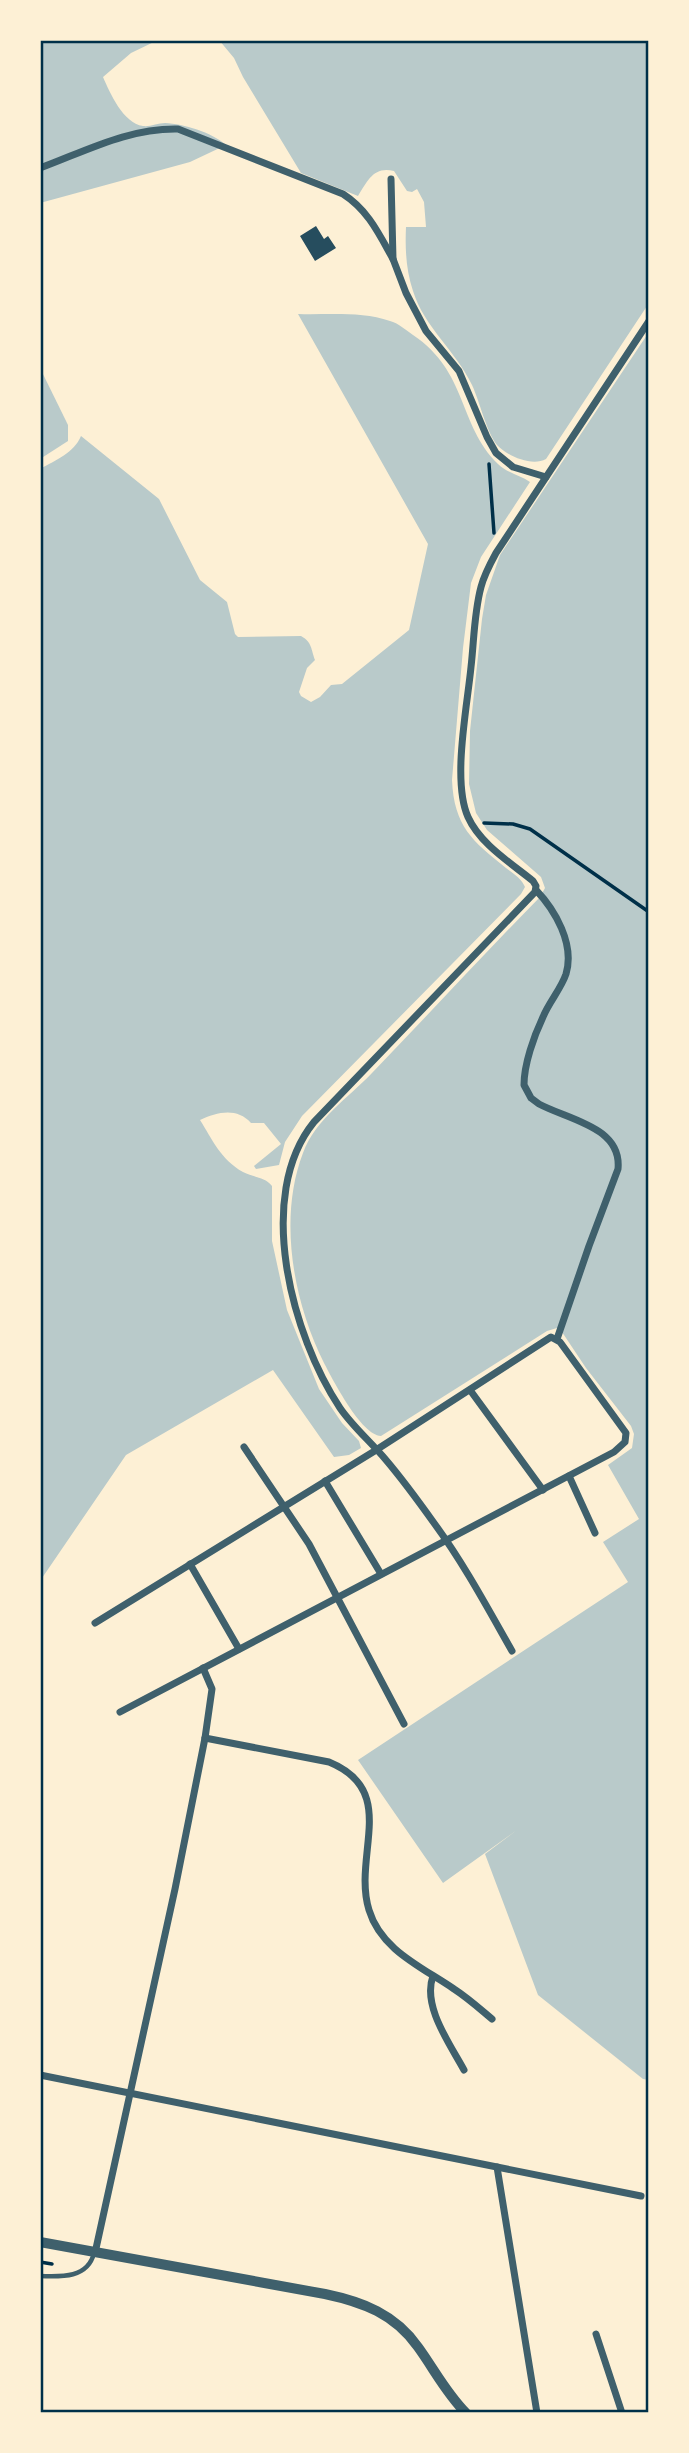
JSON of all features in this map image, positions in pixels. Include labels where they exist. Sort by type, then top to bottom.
[{"type":"street","points":[[40,167],[114,138],[160,129],[178,129],[356,202],[368,216],[393,259],[406,293],[426,331],[459,371],[496,453],[513,467],[547,477]]},
{"type":"street","points":[[391,179],[393,259]]},
{"type":"street","points":[[94,1623],[555,1338],[618,1169],[619,1159],[614,1144],[604,1134],[539,1104],[531,1098],[524,1085],[534,1040],[566,974],[568,957],[565,938],[557,918],[536,890],[533,881],[484,840],[472,824],[462,795],[464,739],[478,602],[484,575],[649,321]]},
{"type":"street","points":[[512,1651],[446,1540],[376,1450],[348,1419],[332,1395],[307,1342],[299,1316],[286,1264],[283,1232],[285,1199],[294,1157],[300,1141],[314,1122],[536,890]]},
{"type":"street","points":[[120,1712],[618,1449],[625,1442],[626,1433],[555,1338]]},
{"type":"street","points":[[470,1390],[543,1490]]},
{"type":"street","points":[[244,1447],[309,1544],[404,1724]]},
{"type":"street","points":[[569,1476],[594,1533]]},
{"type":"street","points":[[325,1481],[381,1574]]},
{"type":"street","points":[[190,1564],[239,1649]]},
{"type":"street","points":[[95,2253],[178,1877],[205,1738],[212,1689],[203,1668]]},
{"type":"street","points":[[205,1738],[329,1762],[343,1768],[356,1779],[369,1803],[364,1885],[373,1922],[392,1947],[457,1990],[492,2019]]},
{"type":"street","points":[[433,1976],[429,1985],[430,1998],[464,2070]]},
{"type":"street","points":[[40,2075],[641,2196]]},
{"type":"street","points":[[497,2167],[537,2413]]},
{"type":"street","points":[[40,2242],[326,2294],[372,2307],[409,2335],[439,2382],[466,2413]]},
{"type":"street","points":[[596,2334],[622,2413]]},
{"type":"lane","points":[[40,2276],[74,2275],[90,2265],[95,2253]]},
{"type":"path","points":[[489,464],[496,553]]},
{"type":"path","points":[[472,824],[522,825],[649,912]]},
{"type":"shaded area","points":[[40,40],[158,40],[131,53],[103,77],[118,106],[136,124],[146,126],[165,123],[189,127],[213,136],[226,145],[190,162],[40,203]]},
{"type":"shaded area","points":[[219,40],[649,40],[649,303],[546,459],[534,462],[520,459],[497,445],[465,373],[418,304],[406,259],[406,227],[426,227],[424,202],[417,189],[407,191],[394,171],[387,170],[376,172],[358,196],[301,173],[234,58]]},
{"type":"shaded area","points":[[298,314],[368,316],[393,322],[405,329],[431,350],[444,365],[485,449],[502,467],[530,482],[481,557],[471,583],[452,780],[457,809],[467,831],[520,879],[525,887],[302,1116],[285,1142],[279,1165],[256,1169],[254,1166],[281,1144],[264,1123],[251,1123],[240,1115],[227,1112],[200,1120],[218,1149],[235,1167],[272,1186],[272,1241],[287,1310],[319,1389],[342,1423],[359,1441],[361,1448],[349,1455],[334,1457],[273,1370],[126,1455],[40,1581],[40,469],[69,452],[81,436],[159,499],[200,580],[227,602],[238,637],[305,638],[311,646],[315,660],[307,668],[299,692],[311,702],[331,685],[342,684],[409,630],[428,544]]},
{"type":"shaded area","points":[[649,332],[649,2080],[643,2079],[538,1995],[485,1854],[517,1830],[443,1883],[358,1760],[628,1582],[603,1542],[639,1519],[608,1465],[632,1448],[634,1434],[631,1426],[557,1328],[547,1331],[381,1436],[373,1433],[348,1406],[313,1339],[297,1286],[290,1232],[295,1178],[308,1141],[315,1130],[540,897],[545,888],[541,877],[487,830],[476,813],[469,784],[470,731],[486,595],[500,555]]},
{"type":"shaded area","points":[[40,368],[68,425],[68,441],[40,459]]},
{"type":"building","points":[[316,226],[324,239],[328,236],[336,248],[315,261],[300,236]]}]
